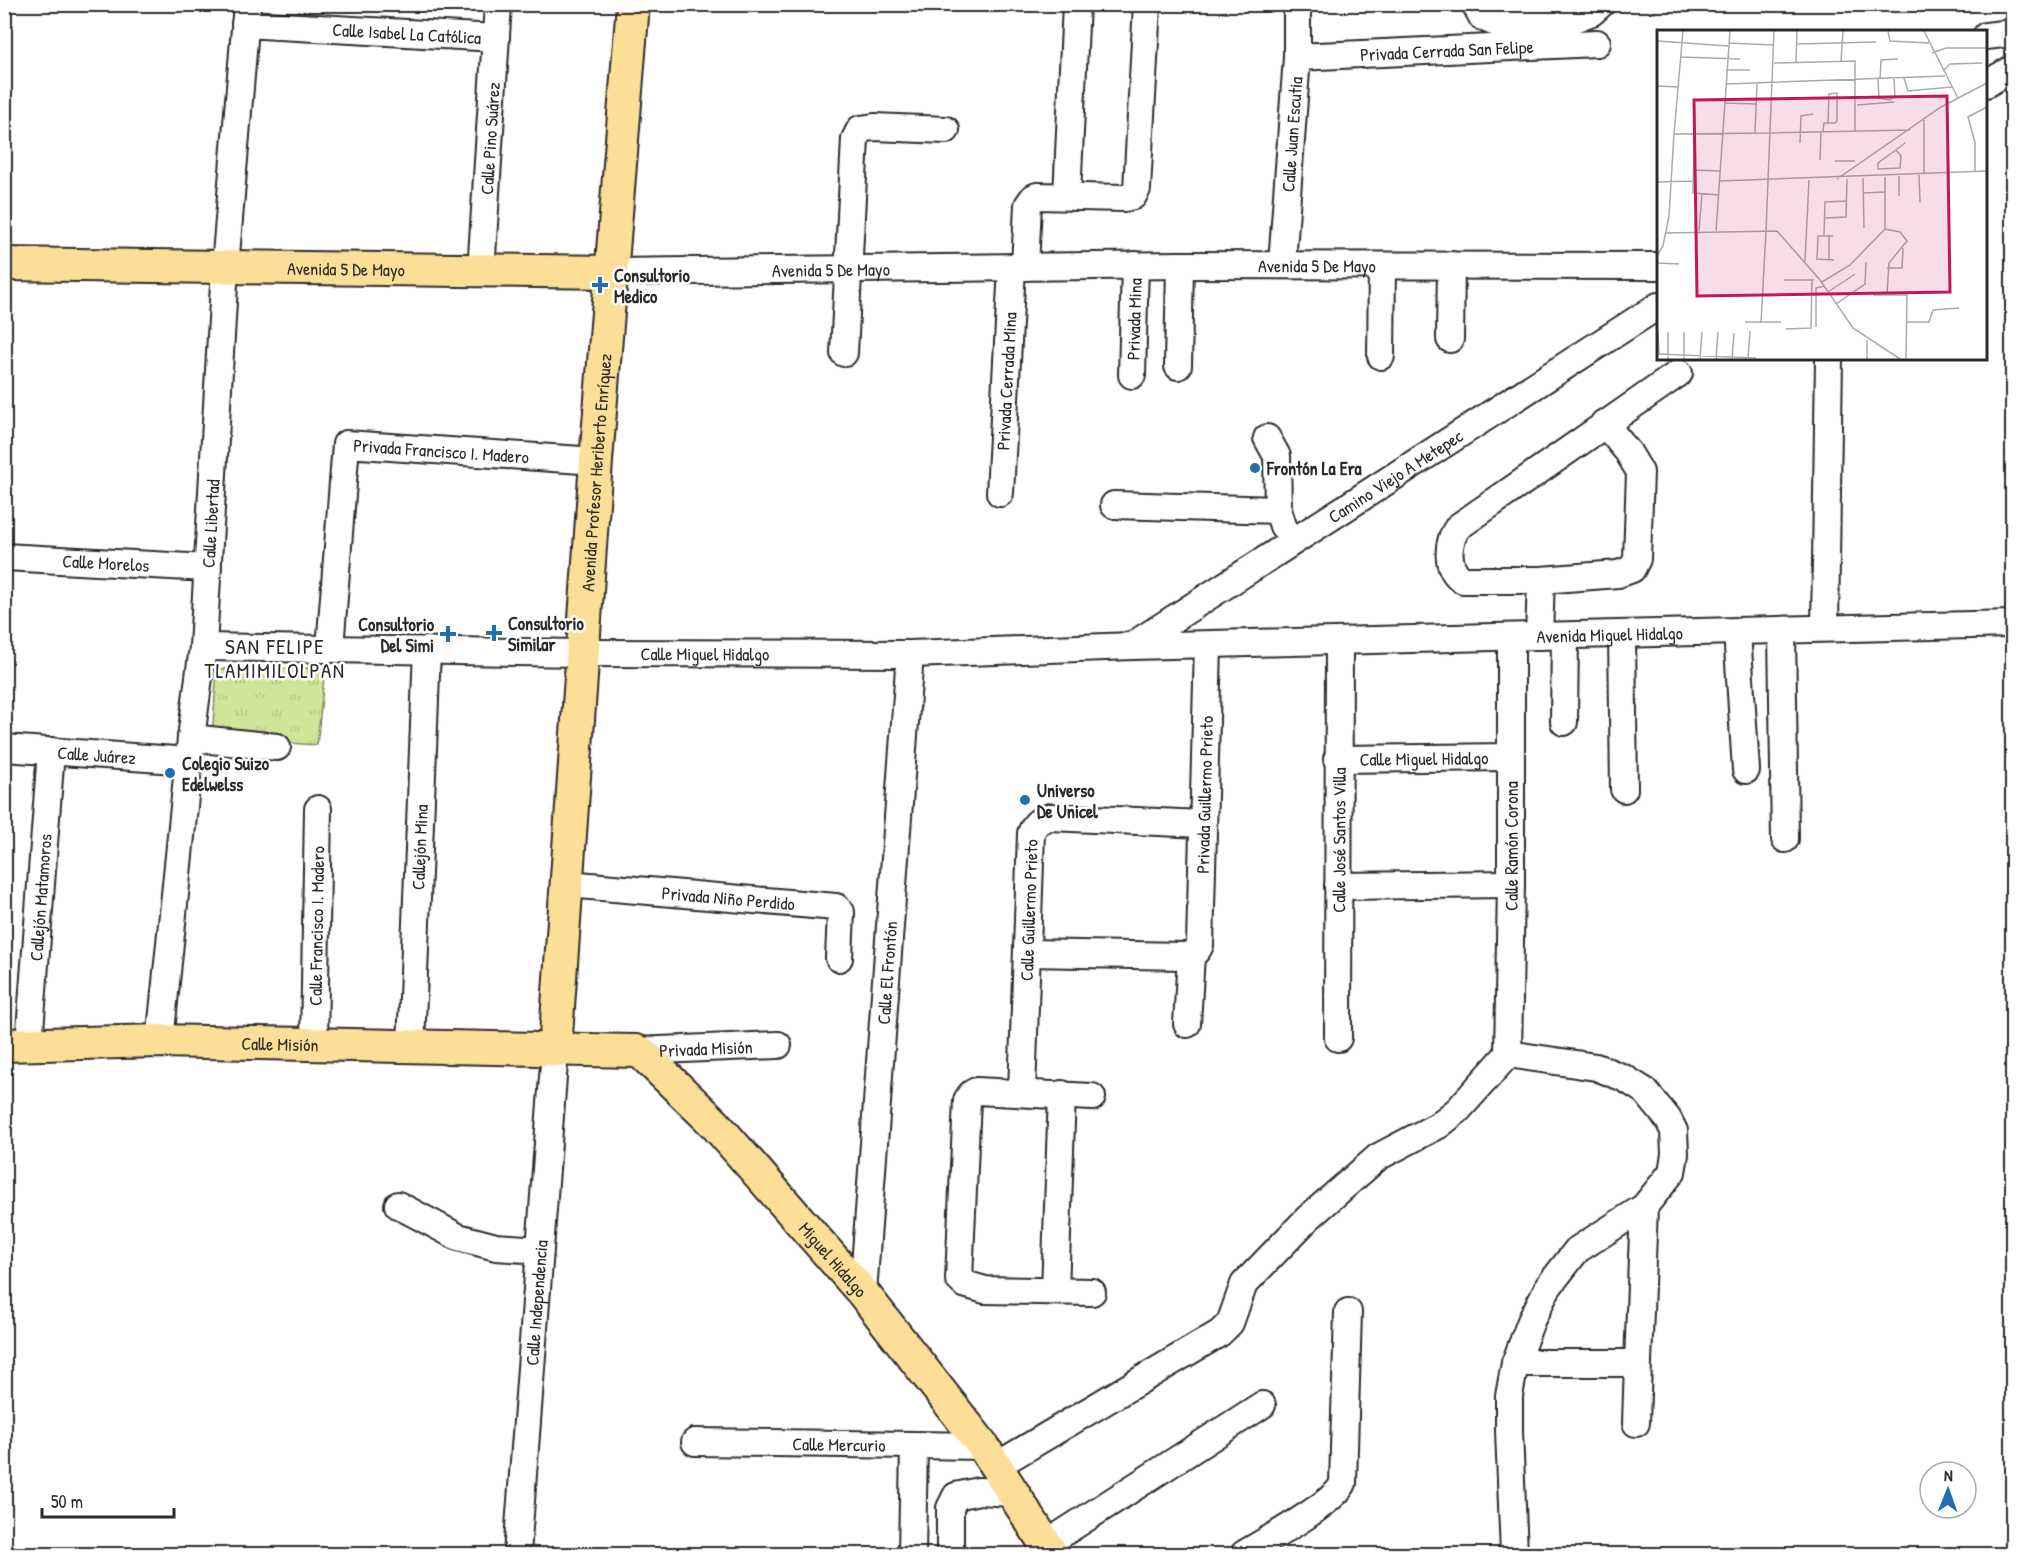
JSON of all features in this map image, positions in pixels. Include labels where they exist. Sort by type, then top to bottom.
[{"type":"main road","name":"Avenida Profesor Heriberto Enríquez","points":[[555,1050],[581,653],[633,4]]},
{"type":"main road","name":"Avenida 5 De Mayo","points":[[4,264],[611,272]]},
{"type":"main road","name":"Calle Misión","points":[[17,1044],[160,1041],[555,1050]]},
{"type":"main road","points":[[555,1050],[636,1051]]},
{"type":"main road","name":"Miguel Hidalgo","points":[[636,1051],[649,1060],[715,1124],[863,1293],[989,1456],[1049,1549]]},
{"type":"street","name":"Calle Pino Suárez","points":[[481,272],[498,4]]},
{"type":"street","points":[[1076,4],[1067,196],[1124,198],[1133,196],[1137,189],[1147,4]]},
{"type":"street","name":"Calle Juan Escutia","points":[[1282,264],[1297,57],[1297,4]]},
{"type":"street","points":[[1475,4],[1482,17],[1493,22],[1560,24],[1592,12],[1600,4]]},
{"type":"street","name":"Calle Isabel La Católica","points":[[246,14],[496,38]]},
{"type":"street","name":"Calle Libertad","points":[[160,1041],[203,647],[225,267],[246,14]]},
{"type":"street","points":[[1987,36],[2013,33]]},
{"type":"street","name":"Privada Cerrada San Felipe","points":[[1297,57],[1597,43]]},
{"type":"street","points":[[1987,83],[2013,69]]},
{"type":"street","points":[[844,352],[855,139],[860,129],[874,127],[946,130]]},
{"type":"street","name":"Privada Cerrada Mina","points":[[1000,493],[1018,267],[1030,201],[1037,196],[1067,196]]},
{"type":"street","name":"Avenida 5 De Mayo","points":[[611,272],[1282,264],[1657,266]]},
{"type":"street","name":"Privada Mina","points":[[1132,375],[1135,265]]},
{"type":"street","points":[[1179,366],[1180,265]]},
{"type":"street","points":[[1450,339],[1451,265]]},
{"type":"street","points":[[1381,356],[1382,266]]},
{"type":"street","name":"Camino Viejo A Metepec","points":[[1133,646],[1657,307]]},
{"type":"street","points":[[1825,628],[1829,360]]},
{"type":"street","points":[[1604,423],[1628,452],[1640,472],[1635,565],[1632,569],[1618,574],[1541,579],[1463,580],[1454,572],[1449,546],[1451,536],[1467,519],[1604,423],[1679,373]]},
{"type":"street","points":[[1267,438],[1276,452],[1278,510],[1289,547]]},
{"type":"street","name":"Privada Francisco I. Madero","points":[[330,648],[346,444],[596,461]]},
{"type":"street","points":[[1114,505],[1278,510]]},
{"type":"street","name":"Calle Morelos","points":[[4,557],[208,568]]},
{"type":"street","points":[[1539,636],[1541,579]]},
{"type":"street","name":"Avenida Miguel Hidalgo","points":[[1208,645],[2013,624]]},
{"type":"street","points":[[1782,630],[1785,839]]},
{"type":"street","points":[[1737,632],[1746,770]]},
{"type":"street","points":[[1622,635],[1624,789]]},
{"type":"street","points":[[1564,722],[1565,636]]},
{"type":"street","name":"Calle Ramón Corona","points":[[1508,1054],[1511,637]]},
{"type":"street","name":"Calle José Santos Villa","points":[[1338,640],[1338,1038]]},
{"type":"street","name":"Calle Miguel Hidalgo","points":[[203,647],[581,653],[910,654],[1208,645]]},
{"type":"street","name":"Privada Guillermo Prieto","points":[[1187,1024],[1196,950],[1208,645]]},
{"type":"street","name":"Callejón Mina","points":[[411,1047],[427,650]]},
{"type":"street","name":"Calle El Frontón","points":[[863,1293],[910,654]]},
{"type":"street","name":"Calle Juárez","points":[[4,748],[51,751],[277,747]]},
{"type":"street","name":"Callejón Matamoros","points":[[17,1044],[51,751]]},
{"type":"street","name":"Calle Miguel Hidalgo","points":[[1337,759],[1511,757]]},
{"type":"street","name":"Calle Francisco I. Madero","points":[[314,1043],[318,809]]},
{"type":"street","name":"Calle Guillermo Prieto","points":[[1022,1093],[1031,833],[1034,826],[1041,820],[1050,818],[1202,824]]},
{"type":"street","name":"Privada Niño Perdido","points":[[567,884],[836,907],[840,909],[842,916],[839,958]]},
{"type":"street","points":[[1338,886],[1511,884]]},
{"type":"street","points":[[1028,952],[1196,950]]},
{"type":"street","name":"Privada Misión","points":[[636,1051],[778,1045]]},
{"type":"street","name":"Calle Independencia","points":[[517,1554],[555,1050]]},
{"type":"street","points":[[989,1456],[1220,1333],[1230,1323],[1244,1284],[1308,1218],[1378,1157],[1438,1125],[1458,1110],[1508,1054],[1596,1067],[1624,1078],[1645,1091],[1659,1106],[1674,1131],[1675,1154],[1672,1172],[1644,1207],[1577,1250],[1548,1287],[1531,1321],[1515,1363],[1509,1396],[1514,1554]]},
{"type":"street","points":[[1092,1097],[976,1091],[971,1094],[967,1100],[959,1279],[970,1287],[985,1290],[1092,1292]]},
{"type":"street","points":[[1055,1291],[1062,1094]]},
{"type":"street","points":[[398,1205],[458,1237],[496,1247],[540,1250]]},
{"type":"street","points":[[1636,1423],[1644,1207]]},
{"type":"street","points":[[1245,1554],[1324,1503],[1341,1488],[1348,1312]]},
{"type":"street","points":[[1515,1363],[1638,1363]]},
{"type":"street","points":[[1049,1549],[1263,1405]]},
{"type":"street","name":"Calle Mercurio","points":[[695,1442],[914,1446],[989,1456]]},
{"type":"street","points":[[912,1554],[914,1446]]},
{"type":"street","points":[[950,1554],[950,1508],[956,1496],[979,1491],[1012,1493]]},
{"type":"green space","points":[[325,668],[317,745],[212,738],[217,669]]},
{"type":"place","name":"Consultorio Medico","points":[[600,285]]},
{"type":"place","name":"Frontón La Era","points":[[1255,468]]},
{"type":"place","name":"Consultorio Similar","points":[[494,633]]},
{"type":"place","name":"Consultorio Del Simi","points":[[448,634]]},
{"type":"place","name":"Colegio Suizo Edelwelss","points":[[170,773]]},
{"type":"place","name":"Universo De Unicel","points":[[1025,800]]},
{"type":"district","name":"SAN FELIPE TLAMIMILOLPAN","points":[[275,658]]}]
